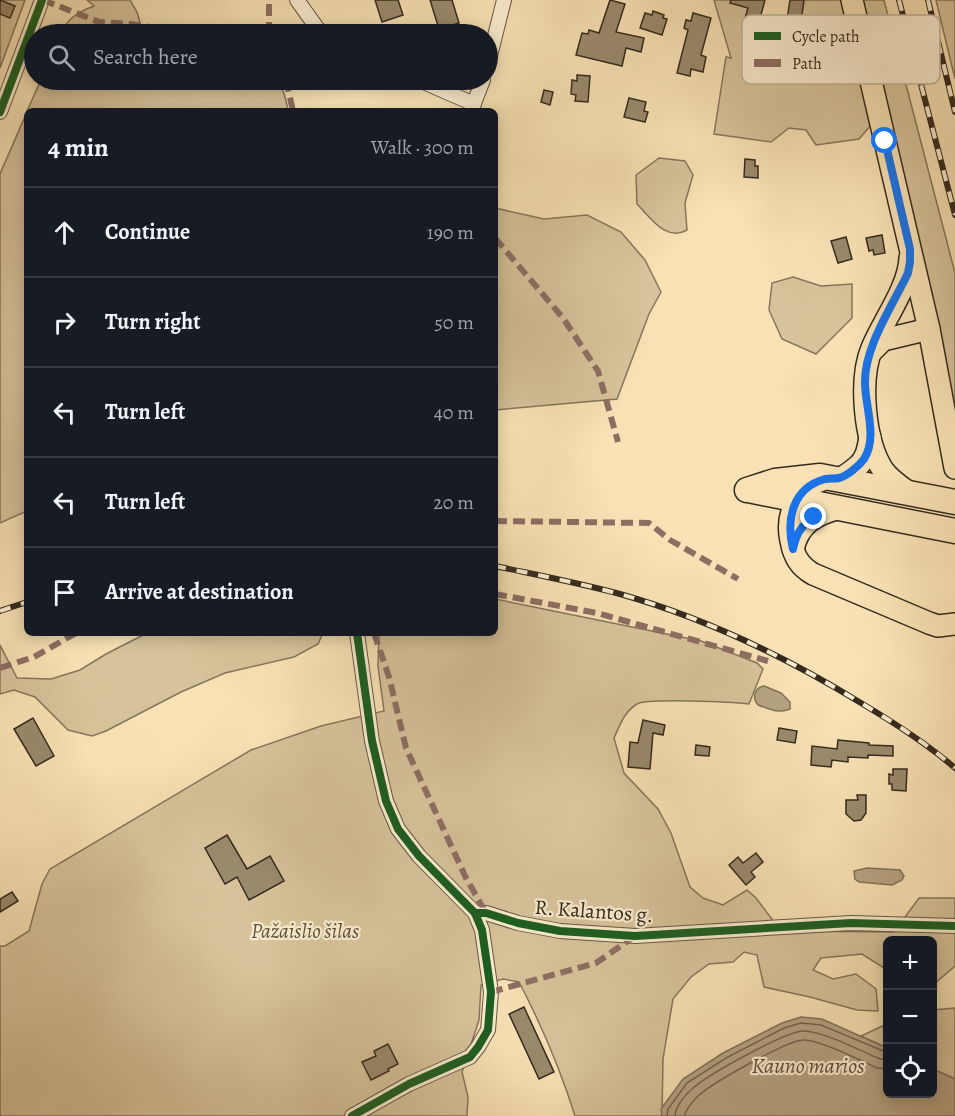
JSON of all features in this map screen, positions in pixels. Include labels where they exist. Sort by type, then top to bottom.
[{"type":"highway","points":[[747,490],[775,481],[820,476],[840,478],[955,502]]},
{"type":"highway","points":[[747,490],[955,531]]},
{"type":"main road","points":[[852,0],[855,15]]},
{"type":"main road","points":[[872,84],[929,329],[953,458]]},
{"type":"main road","points":[[910,249],[908,273],[869,355],[865,379],[870,437],[867,454],[863,461],[840,478],[826,479],[803,491],[793,508],[790,525],[793,549],[800,564],[813,574],[929,623],[938,626],[955,624]]},
{"type":"main road","points":[[869,355],[883,340],[929,329]]},
{"type":"main road","points":[[870,437],[884,471],[911,494]]},
{"type":"main road","points":[[747,490],[782,510],[790,525]]},
{"type":"main road","points":[[793,549],[796,538],[807,522],[822,513],[840,508]]},
{"type":"street","points":[[33,24],[42,0]]},
{"type":"street","points":[[297,0],[314,24]]},
{"type":"street","points":[[498,24],[504,0]]},
{"type":"street","points":[[0,112],[24,48]]},
{"type":"street","points":[[439,90],[472,107],[479,90]]},
{"type":"street","points":[[352,1116],[409,1083],[470,1057],[488,1030],[491,992],[482,930],[475,913],[412,847],[398,829],[386,801],[372,741],[357,636]]},
{"type":"street","name":"R. Kalantos g.","points":[[475,913],[486,913],[518,923],[560,931],[635,936],[851,923],[955,926]]},
{"type":"green space","points":[[0,0],[25,0],[0,68]]},
{"type":"green space","points":[[87,0],[130,0],[140,24],[66,24],[74,16],[94,6]]},
{"type":"green space","points":[[714,0],[746,0],[746,15],[742,15],[742,84],[862,84],[871,125],[859,139],[816,145],[806,130],[789,128],[771,142],[714,134],[726,57],[731,58]]},
{"type":"green space","points":[[804,0],[843,0],[846,15],[802,15]]},
{"type":"green space","points":[[859,0],[884,0],[888,15],[863,15]]},
{"type":"green space","points":[[936,0],[955,0],[955,79],[940,15]]},
{"type":"green space","points":[[879,84],[906,84],[955,273],[955,409]]},
{"type":"green space","points":[[36,90],[282,90],[287,108],[28,108]]},
{"type":"green space","points":[[24,119],[24,512],[0,523],[0,174]]},
{"type":"green space","points":[[659,158],[685,161],[693,175],[685,203],[687,230],[679,233],[672,233],[659,227],[637,204],[636,175]]},
{"type":"green space","points":[[498,209],[544,219],[587,215],[621,232],[645,260],[661,292],[649,314],[617,399],[498,410]]},
{"type":"green space","points":[[793,277],[821,286],[852,284],[852,318],[816,354],[782,339],[769,310],[772,283]]},
{"type":"green space","name":"Pažaislio šilas","points":[[498,600],[701,641],[757,663],[763,669],[749,704],[691,701],[644,702],[637,704],[629,711],[614,738],[624,773],[658,809],[671,833],[690,887],[703,898],[723,905],[747,890],[756,898],[781,931],[894,932],[919,898],[955,898],[955,966],[937,982],[937,936],[883,936],[883,967],[862,954],[821,958],[813,970],[833,979],[856,974],[876,989],[878,1011],[857,1010],[764,987],[757,955],[744,952],[733,962],[709,964],[691,977],[673,999],[663,1059],[662,1116],[575,1116],[550,1048],[519,982],[503,979],[481,985],[479,1020],[462,1072],[468,1097],[467,1116],[0,1116],[0,946],[5,946],[29,931],[42,884],[50,869],[251,750],[321,726],[384,711],[378,666],[379,636],[498,636]]},
{"type":"green space","points":[[141,636],[322,636],[318,644],[294,657],[225,673],[92,736],[68,730],[35,697],[14,690],[0,694],[0,645],[17,678],[51,679],[80,670]]},
{"type":"green space","points":[[955,1008],[955,1080],[937,1071],[937,1010]]},
{"type":"green space","points":[[883,1026],[883,1046],[861,1036]]},
{"type":"water","points":[[764,686],[781,693],[790,702],[790,709],[778,711],[758,705],[755,694]]},
{"type":"water","points":[[867,868],[900,870],[904,876],[902,880],[892,885],[859,882],[855,879],[854,871]]},
{"type":"water","name":"Kauno marios","points":[[801,1017],[822,1019],[883,1046],[883,1098],[937,1098],[937,1071],[953,1078],[955,1080],[955,1116],[662,1116],[661,1109],[683,1079],[723,1053],[782,1023]]},
{"type":"building","points":[[0,0],[15,6],[10,18],[0,14]]},
{"type":"building","points":[[375,0],[398,0],[403,15],[382,22]]},
{"type":"building","points":[[430,0],[452,0],[459,23],[437,24]]},
{"type":"building","points":[[610,0],[625,4],[616,32],[644,38],[641,52],[626,48],[622,66],[576,55],[582,33],[588,34],[589,30],[599,33]]},
{"type":"building","points":[[731,0],[765,0],[761,15],[746,15],[748,8],[730,3]]},
{"type":"building","points":[[790,0],[804,0],[802,15],[788,15]]},
{"type":"building","points":[[653,11],[664,15],[663,18],[667,19],[662,35],[640,28],[645,13],[652,15]]},
{"type":"building","points":[[693,13],[711,18],[701,55],[706,57],[703,72],[691,69],[690,76],[677,73],[688,30],[684,28],[686,20],[691,21]]},
{"type":"building","points":[[577,75],[590,76],[588,102],[575,101],[576,95],[571,94],[572,80],[577,81]]},
{"type":"building","points":[[544,90],[553,92],[550,105],[541,102]]},
{"type":"building","points":[[629,98],[646,102],[644,111],[648,112],[645,122],[624,117]]},
{"type":"building","points":[[745,159],[755,160],[755,166],[758,166],[758,178],[744,177]]},
{"type":"building","points":[[882,235],[885,253],[874,255],[873,250],[869,251],[866,238]]},
{"type":"building","points":[[846,237],[852,259],[838,263],[831,241]]},
{"type":"building","points":[[33,718],[54,756],[36,766],[14,729]]},
{"type":"building","points":[[643,720],[665,725],[663,735],[653,733],[650,769],[628,767],[630,742],[638,743]]},
{"type":"building","points":[[779,728],[797,731],[795,743],[777,740]]},
{"type":"building","points":[[838,740],[893,746],[893,756],[848,757],[848,762],[832,760],[831,767],[811,765],[812,746],[837,749]]},
{"type":"building","points":[[696,745],[710,747],[709,756],[695,755]]},
{"type":"building","points":[[893,769],[907,769],[906,791],[892,790],[892,784],[889,784],[889,774],[893,775]]},
{"type":"building","points":[[857,795],[866,795],[866,813],[861,820],[854,821],[846,814],[846,800],[858,800]]},
{"type":"building","points":[[227,835],[247,869],[270,856],[284,881],[249,900],[237,877],[225,884],[205,848]]},
{"type":"building","points":[[756,853],[763,862],[751,872],[755,877],[746,885],[729,865],[738,857],[743,863]]},
{"type":"building","points":[[12,892],[18,901],[0,912],[0,899]]},
{"type":"building","points":[[524,1007],[554,1072],[539,1079],[509,1014]]},
{"type":"building","points":[[388,1044],[398,1064],[371,1080],[362,1062],[376,1056],[374,1051]]},
{"type":"railway","points":[[899,0],[903,15]]},
{"type":"railway","points":[[928,0],[932,15]]},
{"type":"railway","points":[[940,50],[955,112]]},
{"type":"railway","points":[[921,84],[955,215]]},
{"type":"railway","points":[[498,567],[620,594],[683,615],[744,640],[804,670],[873,710],[921,741],[955,768]]},
{"type":"railway","points":[[0,611],[24,603]]},
{"type":"marked path","points":[[43,0],[99,22],[131,24]]},
{"type":"marked path","points":[[269,0],[269,24]]},
{"type":"marked path","points":[[288,90],[292,108]]},
{"type":"marked path","points":[[498,242],[563,318],[598,371],[618,442]]},
{"type":"marked path","points":[[498,521],[649,523],[670,540],[738,579]]},
{"type":"marked path","points":[[498,595],[597,613],[768,661]]},
{"type":"marked path","points":[[0,668],[34,657],[71,636]]},
{"type":"marked path","points":[[375,636],[389,677],[406,748],[466,878],[486,913]]},
{"type":"marked path","points":[[491,992],[596,963],[635,936]]},
{"type":"cycle path","points":[[33,24],[42,0]]},
{"type":"cycle path","points":[[0,112],[24,48]]},
{"type":"cycle path","points":[[352,1116],[409,1084],[470,1057],[488,1030],[491,992],[482,930],[475,913],[419,856],[398,829],[386,801],[372,741],[357,636]]},
{"type":"cycle path","points":[[475,913],[486,913],[518,923],[560,931],[635,936],[851,923],[955,926]]},
{"type":"route","points":[[814,517],[801,528],[793,549],[790,525],[793,508],[803,491],[826,479],[840,478],[857,467],[867,454],[870,437],[865,393],[866,365],[872,346],[908,273],[910,249],[885,141]]}]
